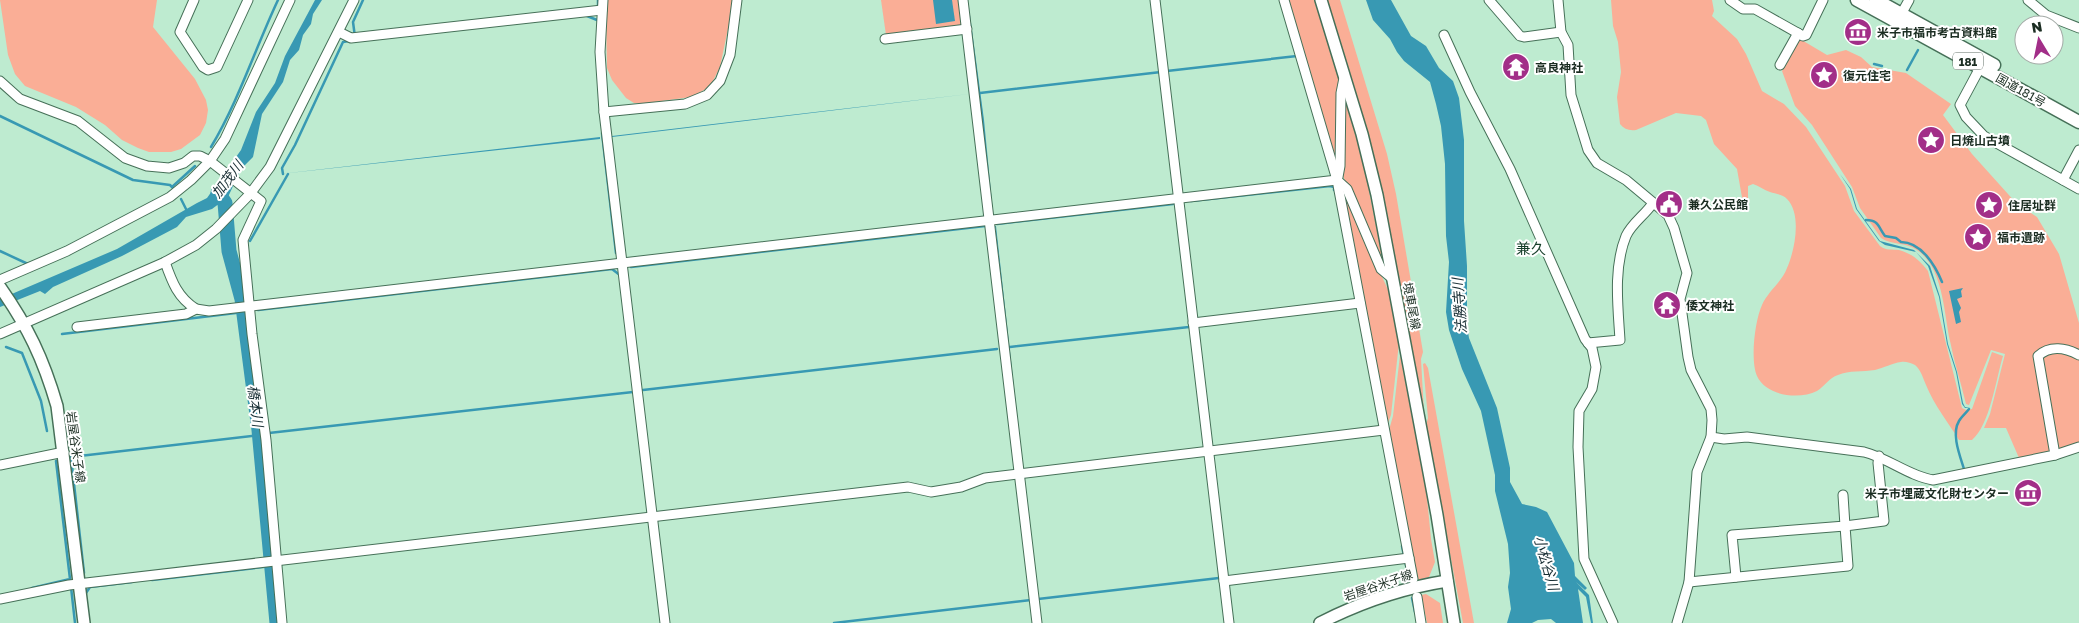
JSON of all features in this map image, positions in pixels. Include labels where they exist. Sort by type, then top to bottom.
[{"type":"highway","name":"国道181号","points":[[1857,0],[1899,18],[2079,113]]},
{"type":"highway","name":"国道181号","points":[[1876,0],[1899,18]]},
{"type":"highway","name":"国道181号","points":[[1982,63],[2079,122]]},
{"type":"main road","name":"境車尾線","points":[[1321,0],[1345,76],[1377,195],[1437,515],[1454,623]]},
{"type":"main road","name":"岩屋谷米子線","points":[[0,287],[22,319],[47,371],[57,406],[84,623]]},
{"type":"main road","name":"岩屋谷米子線","points":[[1320,623],[1339,613],[1390,593],[1419,585],[1447,581]]},
{"type":"street","points":[[194,0],[180,32],[203,67],[208,70],[217,67],[248,0]]},
{"type":"street","points":[[0,280],[67,251],[170,197],[191,180],[210,161],[225,139],[290,0]]},
{"type":"street","points":[[0,334],[22,319],[165,262],[196,245],[232,214],[270,168],[354,0]]},
{"type":"street","points":[[603,0],[600,52],[604,112],[665,623]]},
{"type":"street","points":[[604,112],[685,104],[707,95],[720,81],[730,55],[737,0]]},
{"type":"street","points":[[963,0],[1037,623]]},
{"type":"street","points":[[1155,0],[1229,623]]},
{"type":"street","points":[[1284,0],[1337,180],[1413,579]]},
{"type":"street","points":[[1489,0],[1520,36],[1561,32]]},
{"type":"street","points":[[1558,0],[1561,32],[1568,45],[1571,95],[1588,150],[1597,163],[1626,180],[1668,215],[1686,266],[1687,278],[1680,299],[1681,315],[1691,370],[1712,413],[1711,438],[1697,472],[1689,582],[1678,623]]},
{"type":"street","points":[[1730,0],[1743,9],[1755,9],[1803,36],[1806,34],[1823,0]]},
{"type":"street","points":[[1899,18],[1909,0]]},
{"type":"street","points":[[2028,0],[2046,15],[2079,28]]},
{"type":"street","points":[[339,32],[351,38],[602,10]]},
{"type":"street","points":[[884,39],[967,28]]},
{"type":"street","points":[[1780,65],[1798,33]]},
{"type":"street","points":[[1444,35],[1470,92],[1510,168],[1588,343],[1592,348],[1596,368],[1592,389],[1579,410],[1578,447],[1584,559],[1613,623]]},
{"type":"street","points":[[1982,63],[1960,105],[1966,117],[1984,136],[2079,189]]},
{"type":"street","points":[[1337,180],[1340,166],[1341,93],[1345,76]]},
{"type":"street","points":[[0,81],[20,99],[78,121],[125,158],[147,166],[163,168],[176,166],[193,156],[200,156],[210,161],[261,201],[243,240],[245,307],[273,560],[282,623]]},
{"type":"street","points":[[2064,180],[2079,150]]},
{"type":"street","points":[[165,262],[174,286],[185,302],[196,310],[210,312],[990,219],[1337,180],[1347,188],[1381,268],[1393,279]]},
{"type":"street","points":[[1588,343],[1620,340],[1618,272],[1623,248],[1631,228],[1653,203]]},
{"type":"street","points":[[1193,323],[1360,303]]},
{"type":"street","points":[[77,327],[186,314],[196,310]]},
{"type":"street","points":[[2055,455],[2038,356],[2044,350],[2058,348],[2070,350],[2079,355]]},
{"type":"street","points":[[0,599],[79,584],[653,516],[908,487],[931,492],[961,487],[985,478],[1020,473],[1384,430]]},
{"type":"street","points":[[1711,438],[1746,437],[1864,452],[1879,456],[1923,478],[1933,480],[2055,455],[2079,447]]},
{"type":"street","points":[[0,466],[64,452]]},
{"type":"street","points":[[1736,577],[1732,535],[1884,521],[1878,463],[1879,456]]},
{"type":"street","points":[[1689,582],[1848,566],[1843,495]]},
{"type":"street","points":[[1224,581],[1409,558]]},
{"type":"street","points":[[1417,597],[1421,623]]},
{"type":"shaded area","points":[[0,0],[157,0],[153,27],[195,79],[206,100],[208,110],[206,123],[200,135],[181,149],[171,152],[149,152],[122,140],[105,125],[76,107],[25,86],[15,74],[8,55]]},
{"type":"shaded area","points":[[607,0],[734,0],[720,67],[712,83],[706,89],[691,97],[647,103],[634,103],[626,98],[612,80],[607,68]]},
{"type":"shaded area","points":[[881,0],[959,0],[962,26],[886,35]]},
{"type":"shaded area","points":[[1286,0],[1315,0],[1339,75],[1338,167]]},
{"type":"shaded area","points":[[1327,0],[1340,0],[1387,154],[1396,194],[1423,352],[1421,359],[1424,413],[1386,211],[1373,153]]},
{"type":"shaded area","points":[[1611,0],[1712,0],[1714,11],[1712,16],[1737,39],[1746,54],[1762,91],[1784,104],[1806,127],[1845,186],[1854,211],[1880,246],[1889,250],[1899,250],[1912,256],[1928,271],[1962,408],[1966,410],[1972,409],[1992,352],[2003,356],[1988,413],[1978,433],[1972,440],[1959,440],[1933,400],[1919,369],[1908,362],[1875,370],[1842,373],[1810,394],[1792,395],[1775,392],[1761,383],[1755,369],[1755,330],[1762,305],[1785,273],[1790,260],[1796,232],[1792,206],[1783,196],[1753,184],[1748,186],[1748,201],[1743,203],[1737,169],[1714,144],[1706,120],[1701,116],[1676,113],[1636,130],[1627,129],[1620,124],[1617,97],[1621,72],[1618,42],[1613,26]]},
{"type":"shaded area","points":[[1800,39],[1827,55],[1846,50],[1861,57],[1872,67],[1906,73],[1951,104],[1943,115],[1972,154],[2017,204],[2037,217],[2059,254],[2079,323],[2079,353],[2058,345],[2047,346],[2037,352],[2051,449],[2049,452],[2019,458],[2006,428],[1984,428],[1990,414],[2005,354],[1991,350],[1969,405],[1966,404],[1952,349],[1941,291],[1932,267],[1926,258],[1913,247],[1889,242],[1881,238],[1860,208],[1852,187],[1812,125],[1795,106],[1782,71]]},
{"type":"shaded area","points":[[1345,93],[1365,171],[1384,266],[1342,174]]},
{"type":"shaded area","points":[[1342,190],[1390,294],[1399,343],[1391,415],[1388,423]]},
{"type":"shaded area","points":[[2061,351],[2079,359],[2079,444],[2061,450],[2057,447],[2042,360],[2043,355]]},
{"type":"shaded area","points":[[1400,355],[1426,487],[1435,562],[1429,577],[1418,580],[1389,430],[1393,416]]},
{"type":"shaded area","points":[[1425,363],[1428,368],[1474,623],[1463,623],[1426,425],[1428,418],[1423,364]]},
{"type":"shaded area","points":[[1426,594],[1440,603],[1443,623],[1427,623],[1421,595]]},
{"type":"water","name":"加茂川","points":[[315,0],[322,0],[313,14],[311,24],[303,35],[299,50],[290,60],[283,82],[262,114],[253,157],[241,169],[228,197],[212,209],[186,217],[177,227],[122,256],[53,287],[45,294],[40,291],[0,307],[0,299],[117,249],[207,198],[241,150],[256,112],[275,83],[285,56]]},
{"type":"water","points":[[933,0],[952,0],[955,21],[936,24]]},
{"type":"water","points":[[968,0],[984,120],[993,213]]},
{"type":"water","points":[[1366,0],[1391,0],[1411,36],[1426,46],[1439,68],[1453,81],[1459,98],[1464,140],[1464,221],[1469,338],[1497,408],[1510,468],[1510,482],[1522,504],[1547,512],[1574,563],[1575,576],[1587,588],[1585,590],[1576,582],[1589,595],[1593,623],[1591,623],[1586,597],[1578,589],[1583,623],[1556,623],[1551,619],[1538,620],[1532,623],[1507,623],[1511,609],[1508,587],[1510,573],[1508,544],[1495,491],[1495,475],[1481,411],[1462,369],[1449,330],[1446,312],[1449,262],[1446,236],[1445,164],[1441,126],[1430,82],[1404,61],[1390,39],[1373,20]]},
{"type":"water","points":[[969,94],[612,137],[612,136]]},
{"type":"water","points":[[600,137],[600,139],[280,174]]},
{"type":"water","points":[[1840,174],[1851,189],[1857,209],[1880,241],[1916,252],[1885,245],[1879,241],[1856,209],[1850,189]]},
{"type":"water","points":[[995,226],[996,226],[1023,468]]},
{"type":"water","points":[[1916,252],[1930,266],[1940,297],[1948,344],[1957,372],[1963,403],[1965,407],[1970,408],[1965,408],[1962,404],[1956,372],[1947,344],[1939,297],[1928,266]]},
{"type":"water","points":[[1963,288],[1961,291],[1962,297],[1957,299],[1961,308],[1959,312],[1961,322],[1956,324],[1949,291]]},
{"type":"waterway","points":[[211,147],[238,93],[278,0]]},
{"type":"waterway","points":[[355,37],[353,22],[363,0]]},
{"type":"waterway","points":[[598,0],[598,8]]},
{"type":"waterway","points":[[587,16],[597,20]]},
{"type":"waterway","points":[[283,174],[282,168],[295,145],[343,42],[349,41]]},
{"type":"waterway","points":[[1907,70],[1918,50]]},
{"type":"waterway","points":[[1167,71],[1297,56]]},
{"type":"waterway","points":[[1874,64],[1882,66]]},
{"type":"waterway","points":[[980,93],[1161,72]]},
{"type":"waterway","points":[[0,116],[133,180],[170,185],[174,189]]},
{"type":"waterway","points":[[602,133],[616,253]]},
{"type":"waterway","points":[[172,187],[195,166]]},
{"type":"waterway","points":[[250,241],[288,174]]},
{"type":"waterway","points":[[1191,201],[1330,186],[1334,187],[1334,190]]},
{"type":"waterway","name":"橋本川","points":[[218,193],[225,203],[229,251],[242,299],[259,430],[277,623]]},
{"type":"waterway","points":[[181,199],[187,211]]},
{"type":"waterway","points":[[997,224],[1173,204]]},
{"type":"waterway","points":[[1866,220],[1876,223],[1885,236],[1896,238],[1921,250],[1931,262],[1942,282]]},
{"type":"waterway","points":[[631,267],[985,226]]},
{"type":"waterway","points":[[0,251],[28,264]]},
{"type":"waterway","points":[[258,310],[612,269],[621,276]]},
{"type":"waterway","points":[[62,334],[244,312]]},
{"type":"waterway","points":[[1010,347],[1189,327]]},
{"type":"waterway","points":[[6,347],[22,353],[41,401],[47,431]]},
{"type":"waterway","points":[[643,390],[997,349]]},
{"type":"waterway","points":[[269,433],[633,392]]},
{"type":"waterway","points":[[1964,469],[1957,445],[1956,432],[1959,421],[1969,409]]},
{"type":"waterway","points":[[84,573],[71,457],[260,435]]},
{"type":"waterway","points":[[32,588],[70,579],[56,461]]},
{"type":"waterway","points":[[1402,546],[1404,556],[1402,556]]},
{"type":"waterway","points":[[1405,560],[1409,581]]},
{"type":"waterway","points":[[152,580],[272,566]]},
{"type":"waterway","points":[[1038,599],[1219,578]]},
{"type":"waterway","points":[[86,593],[90,587],[132,582]]},
{"type":"waterway","points":[[71,587],[75,623]]},
{"type":"waterway","points":[[1412,598],[1415,612]]},
{"type":"waterway","points":[[834,623],[1031,600]]},
{"type":"place","name":"米子市福市考古資料館","points":[[1858,32]]},
{"type":"place","name":"高良神社","points":[[1516,67]]},
{"type":"place","name":"復元住宅","points":[[1824,75]]},
{"type":"place","name":"日焼山古墳","points":[[1931,140]]},
{"type":"place","name":"兼久公民館","points":[[1669,204]]},
{"type":"place","name":"住居址群","points":[[1989,205]]},
{"type":"place","name":"福市遺跡","points":[[1978,237]]},
{"type":"place","name":"倭文神社","points":[[1667,305]]},
{"type":"place","name":"米子市埋蔵文化財センター","points":[[2028,493]]},
{"type":"district","name":"兼久","points":[[1531,248]]},
{"type":"water label","name":"法勝寺川","points":[[1459,306]]},
{"type":"water label","name":"小松谷川","points":[[1547,563]]}]
